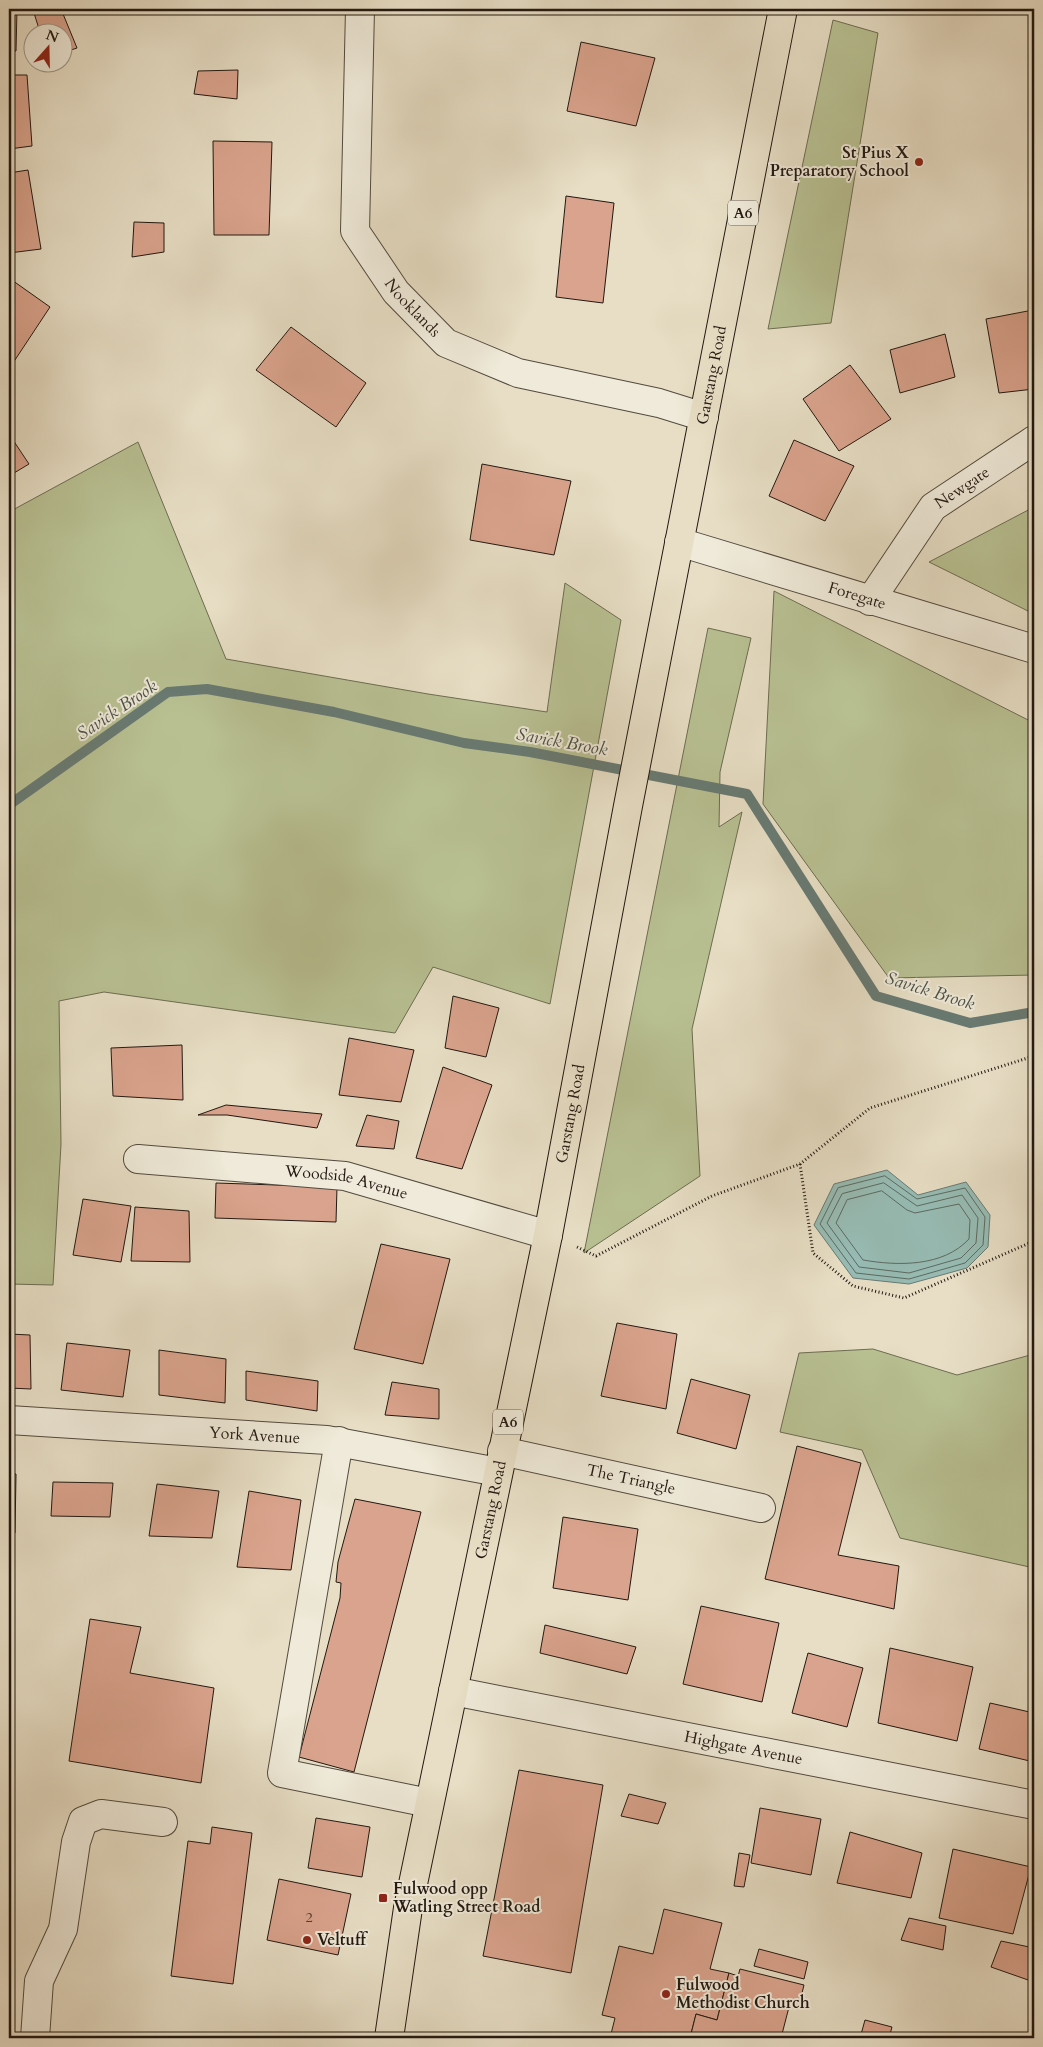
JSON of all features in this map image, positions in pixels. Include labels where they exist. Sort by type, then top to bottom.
[{"type":"highway","name":"Garstang Road","points":[[389,2038],[408,1908],[548,1235],[628,806],[783,9]]},
{"type":"street","name":"Nooklands","points":[[360,9],[355,231],[396,292],[446,343],[518,373],[659,403],[704,417]]},
{"type":"street","name":"Newgate","points":[[870,601],[933,506],[1034,440]]},
{"type":"street","name":"Foregate","points":[[680,542],[870,601],[1034,648]]},
{"type":"street","name":"Woodside Avenue","points":[[138,1159],[345,1176],[548,1235]]},
{"type":"street","name":"York Avenue","points":[[9,1420],[339,1442],[500,1462]]},
{"type":"street","points":[[339,1442],[282,1773],[429,1803]]},
{"type":"street","name":"The Triangle","points":[[500,1462],[761,1508]]},
{"type":"street","name":"Highgate Avenue","points":[[453,1691],[1034,1805]]},
{"type":"street","points":[[35,2038],[38,1981],[63,1928],[76,1842],[83,1821],[102,1814],[163,1822]]},
{"type":"path","points":[[548,1235],[596,1256],[712,1196],[800,1164],[870,1108],[1034,1056]]},
{"type":"path","points":[[800,1164],[813,1253],[853,1286],[904,1298],[1034,1241]]},
{"type":"green space","points":[[833,20],[878,33],[831,323],[768,329]]},
{"type":"green space","points":[[138,442],[226,659],[428,694],[547,712],[565,583],[621,620],[550,1004],[433,967],[395,1033],[104,992],[59,1001],[61,1144],[53,1285],[9,1284],[9,512]]},
{"type":"green space","points":[[1034,507],[1034,614],[929,562]]},
{"type":"green space","points":[[774,591],[1034,723],[1034,975],[889,978],[763,804]]},
{"type":"green space","points":[[708,628],[751,638],[720,772],[719,827],[742,812],[692,1029],[700,1176],[584,1253]]},
{"type":"green space","points":[[873,1349],[957,1375],[1034,1354],[1034,1568],[900,1538],[862,1450],[780,1432],[799,1353]]},
{"type":"water","points":[[887,1170],[918,1195],[966,1182],[990,1215],[988,1247],[967,1268],[909,1284],[853,1278],[814,1225],[834,1184]]},
{"type":"building","points":[[9,9],[17,9],[16,51],[9,51]]},
{"type":"building","points":[[43,9],[61,9],[66,22],[37,22],[34,13]]},
{"type":"building","points":[[72,36],[77,48],[72,50]]},
{"type":"building","points":[[581,42],[655,58],[636,126],[567,111]]},
{"type":"building","points":[[238,70],[237,99],[194,94],[198,71]]},
{"type":"building","points":[[9,75],[27,75],[32,146],[9,149]]},
{"type":"building","points":[[213,141],[272,142],[269,235],[214,235]]},
{"type":"building","points":[[28,170],[41,249],[9,253],[9,173]]},
{"type":"building","points":[[566,196],[614,203],[603,303],[556,297]]},
{"type":"building","points":[[134,222],[164,223],[164,252],[132,257]]},
{"type":"building","points":[[9,278],[50,307],[9,369]]},
{"type":"building","points":[[1033,310],[1034,389],[999,393],[986,319]]},
{"type":"building","points":[[291,327],[366,383],[336,427],[256,370]]},
{"type":"building","points":[[945,334],[955,377],[900,393],[890,350]]},
{"type":"building","points":[[850,365],[891,419],[839,451],[803,399]]},
{"type":"building","points":[[9,434],[29,464],[9,476]]},
{"type":"building","points":[[794,440],[854,466],[825,521],[769,496]]},
{"type":"building","points":[[482,464],[571,481],[554,555],[470,540]]},
{"type":"building","points":[[453,996],[499,1008],[486,1057],[445,1048]]},
{"type":"building","points":[[349,1038],[414,1050],[401,1102],[339,1095]]},
{"type":"building","points":[[182,1045],[183,1100],[113,1096],[111,1048]]},
{"type":"building","points":[[443,1067],[492,1085],[462,1169],[416,1158]]},
{"type":"building","points":[[226,1105],[322,1114],[317,1128],[227,1115],[198,1115]]},
{"type":"building","points":[[367,1115],[399,1121],[394,1149],[356,1146]]},
{"type":"building","points":[[216,1183],[337,1187],[336,1222],[215,1218]]},
{"type":"building","points":[[83,1199],[131,1206],[121,1262],[73,1255]]},
{"type":"building","points":[[135,1207],[189,1211],[190,1262],[131,1261]]},
{"type":"building","points":[[381,1244],[450,1259],[423,1364],[354,1349]]},
{"type":"building","points":[[617,1323],[677,1334],[666,1409],[601,1396]]},
{"type":"building","points":[[9,1334],[30,1335],[31,1389],[9,1388]]},
{"type":"building","points":[[67,1343],[130,1350],[123,1397],[61,1390]]},
{"type":"building","points":[[159,1350],[226,1359],[225,1403],[159,1395]]},
{"type":"building","points":[[246,1371],[318,1381],[317,1411],[246,1400]]},
{"type":"building","points":[[691,1379],[750,1395],[736,1449],[677,1433]]},
{"type":"building","points":[[392,1382],[439,1389],[439,1419],[385,1415]]},
{"type":"building","points":[[797,1446],[861,1463],[838,1555],[899,1566],[894,1609],[765,1579]]},
{"type":"building","points":[[9,1474],[16,1474],[15,1533],[9,1532]]},
{"type":"building","points":[[53,1482],[113,1483],[110,1517],[51,1516]]},
{"type":"building","points":[[157,1484],[219,1491],[212,1538],[149,1536]]},
{"type":"building","points":[[249,1491],[301,1500],[291,1570],[237,1567]]},
{"type":"building","points":[[355,1499],[421,1512],[354,1772],[299,1757],[340,1598],[341,1583],[336,1582],[338,1562]]},
{"type":"building","points":[[563,1517],[638,1529],[628,1600],[553,1588]]},
{"type":"building","points":[[701,1606],[779,1623],[762,1702],[683,1684]]},
{"type":"building","points":[[90,1619],[141,1627],[130,1673],[214,1688],[201,1783],[69,1761]]},
{"type":"building","points":[[545,1625],[636,1647],[627,1674],[540,1653]]},
{"type":"building","points":[[890,1648],[973,1667],[957,1741],[878,1723]]},
{"type":"building","points":[[808,1653],[863,1668],[847,1727],[792,1713]]},
{"type":"building","points":[[990,1703],[1034,1713],[1034,1762],[979,1749]]},
{"type":"building","points":[[519,1770],[603,1785],[571,1973],[483,1956]]},
{"type":"building","points":[[629,1794],[666,1803],[658,1824],[621,1816]]},
{"type":"building","points":[[760,1808],[821,1819],[811,1875],[751,1863]]},
{"type":"building","points":[[316,1818],[370,1827],[362,1877],[308,1868]]},
{"type":"building","points":[[212,1827],[252,1833],[233,1984],[171,1976],[188,1841],[210,1844]]},
{"type":"building","points":[[850,1832],[922,1853],[911,1898],[837,1883]]},
{"type":"building","points":[[953,1849],[1031,1867],[1013,1934],[939,1918]]},
{"type":"building","points":[[739,1853],[750,1855],[744,1887],[734,1886]]},
{"type":"building","points":[[279,1879],[351,1894],[338,1955],[267,1940]]},
{"type":"building","name":"Fulwood Methodist Church","points":[[664,1909],[722,1923],[710,1969],[729,1973],[717,2020],[696,2014],[690,2038],[610,2038],[615,2018],[602,2015],[619,1946],[653,1954]]},
{"type":"building","points":[[909,1918],[946,1926],[943,1950],[901,1940]]},
{"type":"building","points":[[1001,1941],[1034,1948],[1031,1981],[991,1967]]},
{"type":"building","points":[[759,1949],[808,1962],[804,1979],[754,1966]]},
{"type":"building","points":[[740,1969],[804,1985],[798,2009],[789,2007],[781,2038],[690,2038],[696,2014],[717,2020],[729,1973],[738,1976]]},
{"type":"building","points":[[865,2020],[892,2027],[889,2038],[860,2038]]},
{"type":"waterway","name":"Savick Brook","points":[[9,805],[168,692],[207,689],[334,712],[464,743],[530,752],[747,794],[876,996],[970,1023],[1034,1012]]},
{"type":"place","name":"St Pius X Preparatory School","points":[[919,162]]},
{"type":"place","name":"Fulwood opp Watling Street Road","points":[[383,1898]]},
{"type":"place","name":"Veltuff","points":[[307,1940]]},
{"type":"place","name":"Fulwood Methodist Church","points":[[666,1994]]}]
